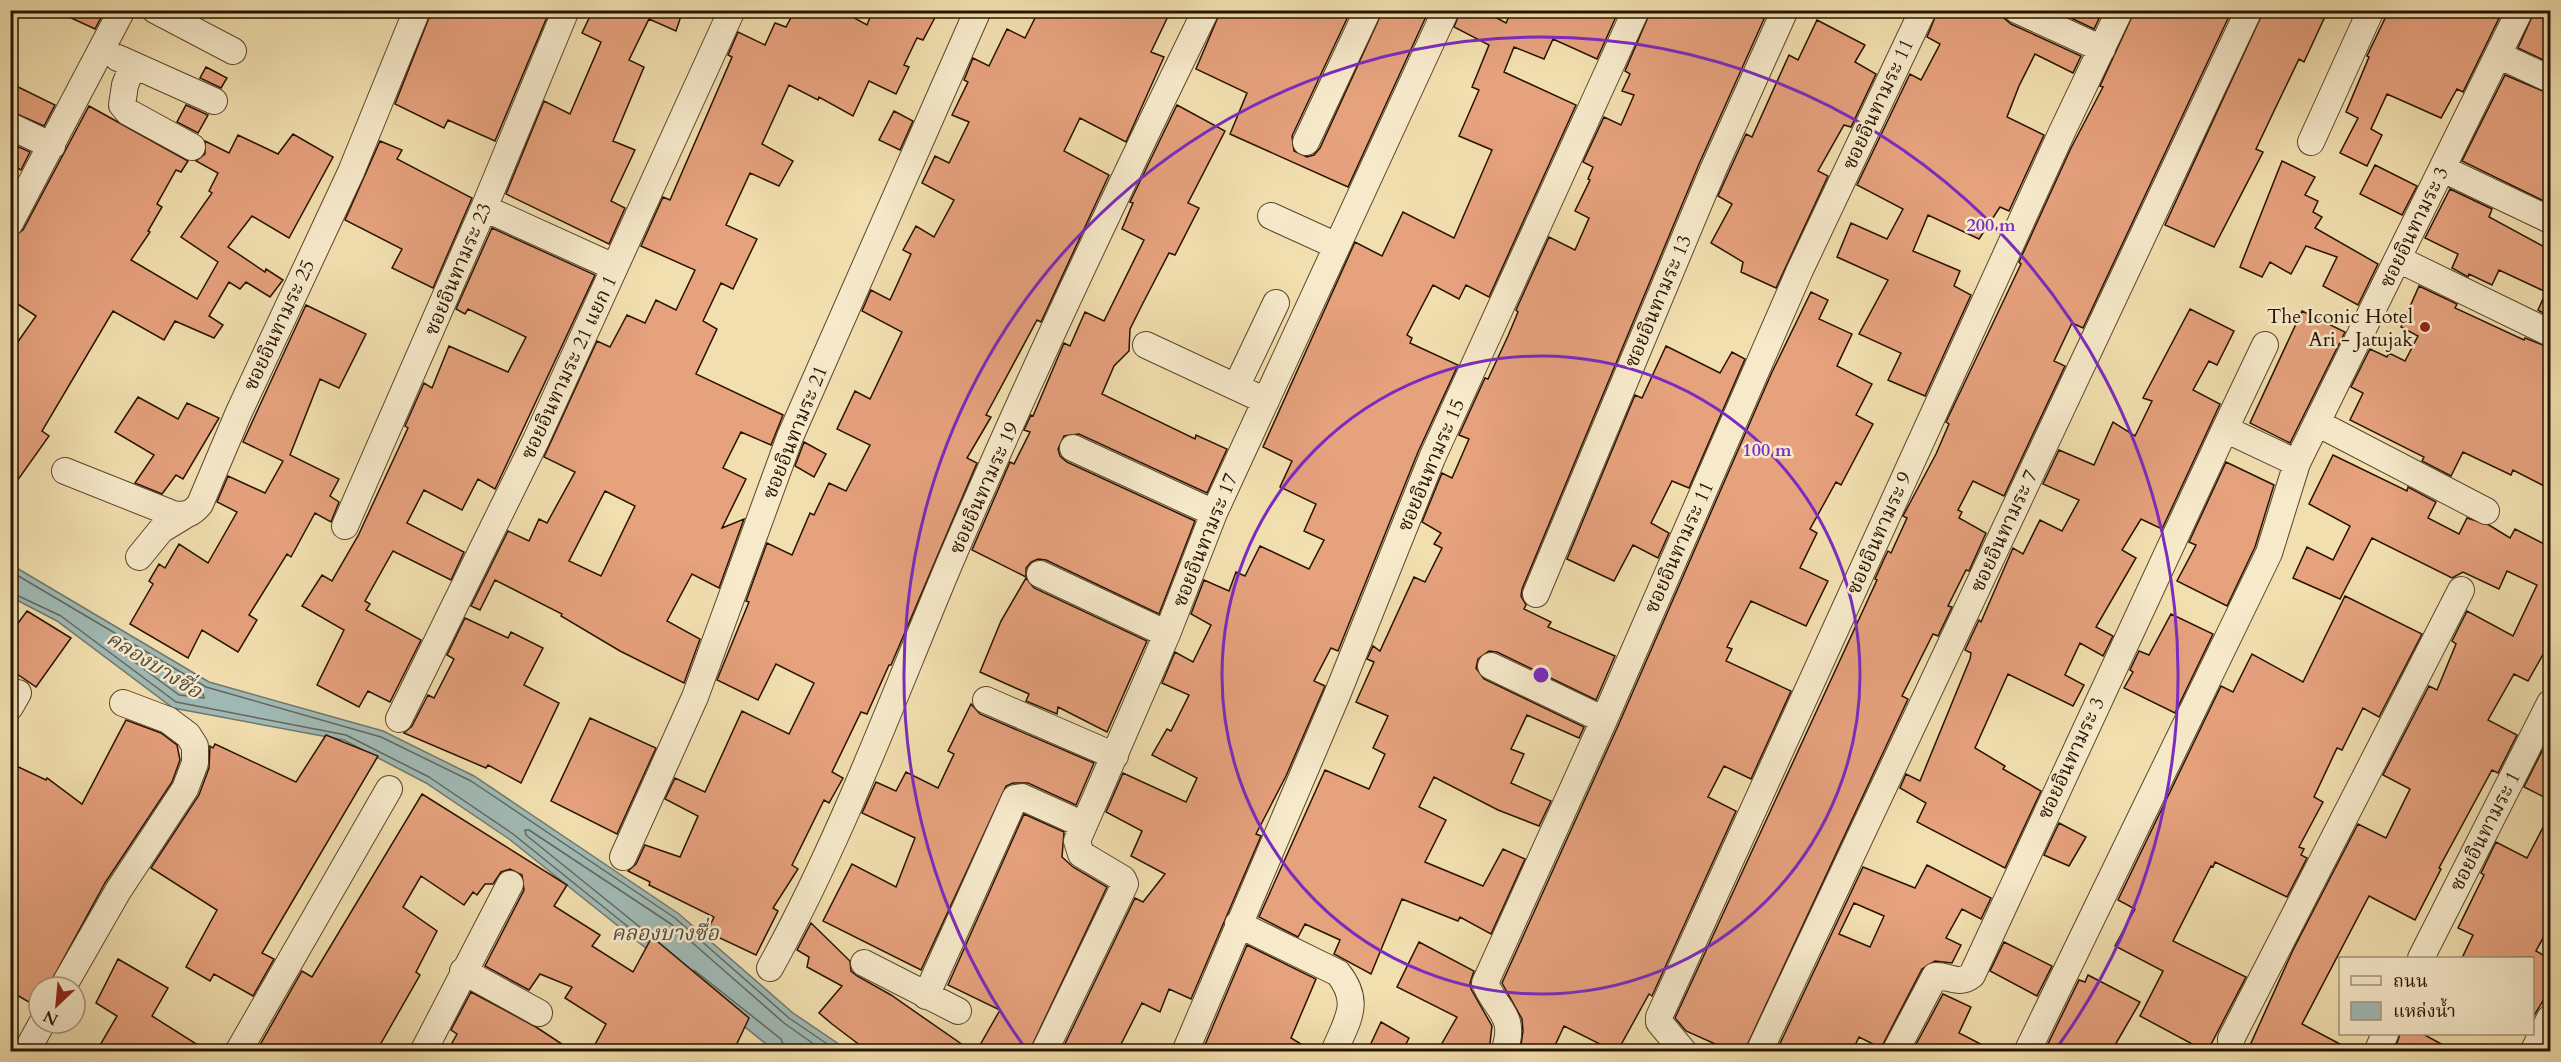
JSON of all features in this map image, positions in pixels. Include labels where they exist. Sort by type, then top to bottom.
[{"type":"street","points":[[10,223],[122,10]]},
{"type":"street","points":[[155,10],[233,51]]},
{"type":"street","name":"ซอยอินทามระ 25","points":[[139,557],[161,530],[193,512],[200,504],[239,412],[351,172],[417,10]]},
{"type":"street","name":"ซอยอินทามระ 23","points":[[345,526],[484,208],[566,10]]},
{"type":"street","name":"ซอยอินทามระ 21 แยก 1","points":[[399,719],[536,440],[732,10]]},
{"type":"street","name":"ซอยอินทามระ 21","points":[[622,857],[695,698],[790,437],[978,10]]},
{"type":"street","name":"ซอยอินทามระ 19","points":[[770,968],[837,838],[948,566],[1131,164],[1206,10]]},
{"type":"street","points":[[1306,142],[1368,10]]},
{"type":"street","name":"ซอยอินทามระ 17","points":[[1044,1052],[1125,884],[1123,879],[1081,854],[1077,840],[1167,634],[1214,513],[1446,10]]},
{"type":"street","name":"ซอยอินทามระ 15","points":[[1185,1052],[1337,695],[1432,458],[1636,10]]},
{"type":"street","name":"ซอยอินทามระ 13","points":[[1536,594],[1713,170],[1785,10]]},
{"type":"street","name":"ซอยอินทามระ 11","points":[[1504,1052],[1509,1032],[1505,1012],[1491,996],[1485,983],[1604,720],[1800,270],[1923,10]]},
{"type":"street","points":[[2017,10],[2102,49]]},
{"type":"street","name":"ซอยอินทามระ 9","points":[[1684,1052],[1659,1022],[1659,1017],[2120,10]]},
{"type":"street","name":"ซอยอินทามระ 7","points":[[1759,1052],[2249,10]]},
{"type":"street","points":[[2311,142],[2371,10]]},
{"type":"street","name":"ซอยอินทามระ 3","points":[[2027,1052],[2265,563],[2297,463],[2520,10]]},
{"type":"street","points":[[102,51],[214,101]]},
{"type":"street","points":[[2498,55],[2550,79]]},
{"type":"street","points":[[133,65],[125,85],[122,105],[128,112],[192,147]]},
{"type":"street","points":[[10,126],[52,146]]},
{"type":"street","points":[[2443,170],[2550,220]]},
{"type":"street","points":[[484,208],[615,267]]},
{"type":"street","points":[[1271,216],[1337,246]]},
{"type":"street","points":[[2398,259],[2550,333]]},
{"type":"street","points":[[1236,387],[1276,303]]},
{"type":"street","points":[[1146,345],[1266,401]]},
{"type":"street","name":"ซอยอินทามระ 3","points":[[1895,1052],[1935,976],[1957,981],[1972,975],[2265,345]]},
{"type":"street","points":[[2317,423],[2486,511]]},
{"type":"street","points":[[2225,429],[2297,463]]},
{"type":"street","points":[[1073,448],[1214,513]]},
{"type":"street","points":[[65,471],[173,514],[184,516]]},
{"type":"street","points":[[1040,574],[1167,634]]},
{"type":"street","points":[[2232,1052],[2231,1039],[2461,590]]},
{"type":"street","points":[[1491,666],[1604,720]]},
{"type":"street","points":[[986,700],[1115,756]]},
{"type":"street","points":[[70,975],[118,891],[184,789],[195,764],[195,746],[188,735],[168,720],[123,703]]},
{"type":"street","name":"ซอยอินทามระ 1","points":[[2422,957],[2550,703]]},
{"type":"street","points":[[238,1052],[389,789]]},
{"type":"street","points":[[926,996],[1015,798],[1022,797],[1084,825]]},
{"type":"street","points":[[423,1052],[510,884]]},
{"type":"street","points":[[1238,924],[1338,973],[1347,984],[1353,1009],[1334,1052]]},
{"type":"street","points":[[864,963],[958,1011]]},
{"type":"street","points":[[463,971],[539,1013]]},
{"type":"street","points":[[2533,1052],[2550,1019]]},
{"type":"street","points":[[26,1052],[35,1035]]},
{"type":"street","points":[[2377,1052],[2385,1035]]},
{"type":"water","name":"คลองบางซื่อ","points":[[10,564],[209,682],[383,731],[474,776],[679,914],[793,1013],[849,1051],[775,1051],[509,839],[426,783],[344,740],[173,708],[57,621],[11,597]]},
{"type":"building","points":[[54,10],[105,10],[95,29]]},
{"type":"building","points":[[432,10],[550,10],[495,141],[448,120],[444,128],[395,104]]},
{"type":"building","points":[[593,10],[683,10],[676,31],[649,19],[629,60],[644,67],[613,141],[635,150],[611,201],[625,208],[609,244],[506,194],[544,101],[570,114],[601,42],[582,33]]},
{"type":"building","points":[[795,10],[840,10],[867,25],[873,10],[939,10],[923,40],[917,38],[904,65],[909,67],[896,94],[869,81],[853,116],[819,97],[818,100],[789,85],[762,144],[793,161],[779,186],[750,173],[726,225],[757,239],[733,289],[721,283],[703,321],[717,329],[696,374],[783,415],[771,445],[741,432],[723,468],[746,479],[722,528],[744,519],[719,588],[692,574],[667,621],[700,639],[684,683],[620,651],[561,616],[562,614],[495,580],[480,610],[471,606],[508,531],[529,541],[539,519],[547,523],[575,472],[544,457],[597,341],[610,347],[627,315],[645,323],[656,300],[676,310],[695,270],[641,246],[663,197],[670,200],[732,57],[728,55],[738,32],[765,45],[775,23],[786,27]],"holes":[[[605,491],[635,506],[601,576],[569,561]]]},
{"type":"building","points":[[1039,10],[1171,10],[1151,52],[1164,57],[1126,142],[1080,118],[1064,151],[1109,175],[1041,322],[1037,320],[986,415],[991,417],[967,458],[977,463],[891,665],[867,714],[861,712],[832,772],[843,778],[829,803],[824,800],[792,865],[798,869],[773,908],[778,911],[756,955],[707,932],[714,917],[649,885],[650,882],[628,871],[636,864],[645,845],[680,857],[698,816],[665,799],[675,778],[705,792],[742,711],[789,734],[814,683],[776,664],[758,700],[717,680],[749,602],[746,601],[767,543],[792,555],[810,513],[814,515],[829,483],[846,491],[870,445],[837,429],[855,391],[870,399],[902,332],[862,311],[871,290],[890,300],[911,254],[903,250],[916,226],[934,237],[954,200],[922,183],[935,156],[949,163],[969,122],[952,115],[968,82],[964,80],[973,58],[989,66],[1007,29],[1025,38]]},
{"type":"building","points":[[1221,10],[1351,10],[1292,136],[1294,151],[1307,157],[1314,155],[1320,148],[1383,10],[1429,10],[1348,187],[1230,134],[1247,93],[1196,69]]},
{"type":"building","points":[[1461,10],[1482,10],[1506,23],[1512,10],[1619,10],[1597,59],[1553,39],[1544,59],[1514,47],[1504,72],[1576,105],[1489,297],[1466,285],[1459,299],[1433,285],[1407,335],[1412,338],[1410,343],[1458,365],[1418,452],[1338,651],[1331,648],[1314,681],[1325,686],[1286,776],[1256,834],[1261,836],[1191,999],[1169,989],[1160,1012],[1142,1003],[1117,1052],[1061,1052],[1135,898],[1143,902],[1165,874],[1131,856],[1142,831],[1106,812],[1123,773],[1186,802],[1197,778],[1152,755],[1167,729],[1171,731],[1189,695],[1162,683],[1175,652],[1193,662],[1211,625],[1191,614],[1204,580],[1229,591],[1236,572],[1245,576],[1260,546],[1309,569],[1324,540],[1304,531],[1316,504],[1280,487],[1292,461],[1263,447],[1355,242],[1382,256],[1403,212],[1454,238],[1492,150],[1459,136],[1479,90],[1472,87],[1489,45],[1454,27]]},
{"type":"building","points":[[1651,10],[1768,10],[1699,164],[1522,589],[1521,596],[1526,605],[1524,609],[1551,622],[1548,627],[1615,656],[1596,700],[1497,652],[1489,651],[1478,659],[1476,668],[1484,679],[1584,727],[1579,738],[1527,715],[1511,749],[1524,754],[1511,783],[1551,801],[1539,826],[1498,810],[1434,777],[1419,807],[1446,820],[1425,862],[1483,886],[1503,849],[1525,859],[1491,934],[1460,917],[1458,921],[1402,899],[1371,974],[1334,954],[1340,940],[1305,924],[1298,937],[1259,917],[1325,770],[1369,789],[1385,754],[1373,748],[1388,716],[1356,702],[1374,662],[1367,659],[1373,646],[1380,651],[1414,577],[1425,582],[1442,548],[1434,544],[1441,533],[1422,522],[1442,473],[1452,478],[1469,439],[1459,435],[1485,378],[1488,379],[1508,336],[1518,312],[1516,310],[1549,237],[1575,250],[1589,218],[1575,211],[1590,180],[1588,179],[1593,167],[1583,162],[1604,117],[1621,125],[1634,95],[1622,91],[1630,74],[1625,71]]},
{"type":"building","points":[[1938,10],[2002,10],[2004,18],[2011,24],[2081,56],[2073,73],[2035,54],[2019,86],[2007,117],[2044,135],[2009,211],[2000,207],[1979,239],[1928,215],[1913,251],[1960,271],[1954,286],[1971,295],[1925,396],[1888,380],[1901,353],[1859,334],[1888,280],[1837,257],[1851,223],[1887,239],[1903,209],[1857,185],[1910,74],[1921,80],[1940,44],[1927,37]]},
{"type":"building","points":[[2054,10],[2103,10],[2094,29]]},
{"type":"building","points":[[2135,10],[2232,10],[2083,328],[2072,323],[2054,361],[2065,366],[2004,496],[1973,481],[1958,510],[1962,512],[1959,518],[1986,533],[1969,571],[1966,570],[1948,606],[1952,607],[1938,636],[1933,634],[1902,696],[1908,699],[1744,1052],[1733,1052],[1686,1031],[1675,1018],[1877,580],[1875,579],[1885,557],[1888,551],[1891,553],[1907,518],[1903,516],[1936,454],[1949,424],[1946,422],[2021,264],[2019,262],[2071,148],[2103,87],[2100,86]]},
{"type":"building","points":[[2264,10],[2328,10],[2304,62],[2299,59],[2256,149],[2263,152],[2214,247],[2165,225]]},
{"type":"building","points":[[2389,10],[2503,10],[2463,92],[2457,89],[2441,118],[2387,94],[2371,129],[2382,135],[2367,166],[2340,153],[2358,118],[2346,112],[2369,57],[2367,56]]},
{"type":"building","points":[[2535,10],[2550,10],[2550,63],[2518,48]]},
{"type":"building","points":[[1817,20],[1865,45],[1855,62],[1876,74],[1851,127],[1844,125],[1818,171],[1828,176],[1776,288],[1741,272],[1743,262],[1711,243],[1732,204],[1718,196],[1746,134],[1752,137],[1789,55],[1798,60]]},
{"type":"building","points":[[206,67],[227,78],[221,88],[200,78]]},
{"type":"building","points":[[2505,75],[2550,94],[2550,204],[2462,161]]},
{"type":"building","points":[[10,83],[55,105],[44,126],[10,111]]},
{"type":"building","points":[[186,105],[208,115],[198,133],[177,122]]},
{"type":"building","points":[[1177,105],[1225,131],[1188,203],[1199,208],[1175,255],[1169,253],[1130,329],[1129,351],[1114,366],[1102,394],[1195,439],[1196,435],[1227,449],[1207,493],[1079,434],[1064,436],[1058,449],[1060,456],[1067,462],[1195,521],[1159,614],[1046,560],[1038,559],[1031,562],[1026,568],[1026,577],[972,550],[1010,462],[1014,464],[1030,432],[1024,430],[1031,415],[1033,416],[1064,343],[1070,346],[1085,312],[1104,321],[1144,240],[1122,229],[1133,203],[1130,202]]},
{"type":"building","points":[[89,106],[188,161],[181,172],[176,170],[157,204],[162,207],[148,231],[150,232],[131,260],[197,299],[218,262],[181,237],[212,193],[209,191],[218,173],[196,161],[205,154],[205,141],[229,153],[238,135],[278,154],[293,134],[333,157],[289,238],[252,216],[228,247],[265,272],[266,269],[283,280],[270,297],[246,282],[240,289],[229,282],[209,316],[223,325],[214,338],[175,321],[164,340],[113,311],[42,431],[49,436],[10,491],[10,353],[36,316],[10,299],[10,238],[23,230]]},
{"type":"building","points":[[894,111],[913,121],[900,150],[879,140]]},
{"type":"building","points":[[380,141],[402,150],[397,159],[472,198],[433,288],[392,268],[402,249],[345,220]]},
{"type":"building","points":[[10,143],[30,152],[21,170],[10,164]]},
{"type":"building","points":[[2282,161],[2315,177],[2305,195],[2318,201],[2313,212],[2322,217],[2315,228],[2378,264],[2358,305],[2323,286],[2337,257],[2306,246],[2291,274],[2270,262],[2262,277],[2240,267]]},
{"type":"building","points":[[2375,165],[2417,186],[2402,215],[2360,194]]},
{"type":"building","points":[[2450,189],[2492,209],[2489,217],[2550,250],[2550,317],[2538,310],[2546,292],[2499,270],[2492,285],[2469,274],[2468,277],[2452,268],[2458,254],[2425,238]]},
{"type":"building","points":[[492,228],[595,275],[495,489],[478,479],[462,510],[424,490],[407,523],[464,552],[451,580],[393,551],[365,601],[370,604],[366,610],[421,640],[390,702],[368,691],[359,707],[317,685],[344,630],[302,606],[322,575],[332,581],[358,536],[408,428],[405,426],[424,383],[432,388],[449,346],[508,372],[526,337],[468,309],[465,314],[456,309]]},
{"type":"building","points":[[2419,286],[2457,304],[2455,308],[2524,340],[2525,338],[2550,348],[2550,489],[2513,470],[2511,475],[2463,452],[2451,476],[2422,461],[2424,457],[2350,420],[2363,393],[2351,387],[2370,349],[2387,357],[2389,353],[2405,361],[2418,336],[2401,327]]},
{"type":"building","points":[[1811,292],[1828,300],[1819,319],[1852,334],[1837,366],[1872,384],[1856,415],[1873,424],[1841,485],[1836,482],[1810,529],[1817,533],[1800,568],[1828,581],[1806,626],[1751,601],[1727,647],[1732,649],[1726,661],[1791,691],[1751,779],[1724,766],[1708,797],[1736,811],[1652,996],[1649,994],[1617,1052],[1596,1052],[1600,1044],[1564,1026],[1552,1052],[1520,1052],[1522,1019],[1502,983],[1618,726],[1772,372]]},
{"type":"building","points":[[306,305],[366,334],[339,388],[320,379],[290,455],[339,479],[330,496],[339,502],[331,522],[315,513],[291,557],[287,554],[249,615],[257,620],[238,652],[202,630],[188,658],[130,624],[153,584],[149,581],[159,564],[165,568],[179,544],[208,563],[237,512],[217,502],[228,476],[265,493],[283,461],[243,442]]},
{"type":"building","points":[[2190,309],[2234,331],[2217,365],[2209,361],[2193,390],[2220,404],[2162,529],[2141,519],[2122,550],[2136,558],[2096,627],[2113,636],[2103,656],[2080,643],[2065,675],[2084,685],[2073,706],[2008,674],[1975,748],[2005,766],[2003,769],[2041,791],[2005,868],[1917,822],[1926,803],[1900,788],[1906,774],[1920,781],[1970,659],[1971,653],[1965,650],[1979,620],[1981,622],[2013,548],[2023,554],[2040,520],[2062,531],[2079,500],[2043,484],[2059,450],[2094,465],[2113,422],[2135,436],[2152,401],[2143,398]]},
{"type":"building","points":[[2302,311],[2345,332],[2290,443],[2250,423]]},
{"type":"building","points":[[1666,346],[1720,373],[1732,352],[1745,359],[1689,488],[1672,481],[1651,523],[1669,533],[1658,558],[1633,545],[1614,581],[1567,559],[1635,395],[1642,398]]},
{"type":"building","points":[[138,397],[178,419],[187,403],[219,418],[183,479],[176,475],[162,494],[135,483],[154,455],[115,432]]},
{"type":"building","points":[[804,442],[826,454],[814,477],[795,466]]},
{"type":"building","points":[[2333,455],[2407,491],[2408,487],[2436,502],[2428,518],[2459,534],[2467,518],[2489,525],[2510,538],[2515,529],[2550,547],[2550,642],[2528,681],[2514,674],[2488,720],[2517,735],[2498,773],[2492,770],[2439,868],[2441,869],[2415,920],[2369,896],[2302,1024],[2355,1052],[2247,1052],[2293,950],[2358,824],[2386,838],[2410,789],[2383,775],[2429,686],[2437,690],[2456,644],[2452,641],[2467,611],[2513,636],[2537,585],[2507,571],[2499,589],[2463,572],[2452,578],[2372,538],[2340,599],[2293,578],[2307,547],[2333,560],[2350,526],[2309,504]]},
{"type":"building","points":[[2226,462],[2274,485],[2255,547],[2227,606],[2177,581],[2196,545],[2189,542]]},
{"type":"building","points":[[1026,578],[1034,588],[1147,641],[1107,732],[1058,707],[1057,714],[1026,701],[1029,694],[980,672],[1001,621]]},
{"type":"building","points":[[2345,596],[2422,634],[2379,717],[2363,708],[2342,750],[2337,748],[2314,797],[2323,802],[2299,847],[2304,849],[2301,855],[2307,858],[2287,897],[2215,862],[2213,867],[2211,866],[2173,941],[2246,977],[2207,1052],[2140,1016],[2163,971],[2115,946],[2135,909],[2118,900],[2221,686],[2233,692],[2252,654],[2303,682]]},
{"type":"building","points":[[27,611],[71,638],[36,687],[10,669],[10,634]]},
{"type":"building","points":[[2171,614],[2213,634],[2175,713],[2124,688],[2133,672],[2130,670],[2139,651],[2149,655]]},
{"type":"building","points":[[465,618],[508,638],[511,632],[543,648],[524,685],[559,703],[521,783],[488,765],[486,768],[404,733],[412,726],[428,695],[434,698],[454,659],[447,655]]},
{"type":"building","points":[[971,704],[980,714],[1094,763],[1076,805],[1028,783],[1013,783],[1006,786],[921,970],[823,921],[852,864],[896,887],[915,838],[862,813],[876,782],[896,791],[906,772],[938,788],[954,754],[948,751]]},
{"type":"building","points":[[590,718],[656,748],[617,834],[551,801]]},
{"type":"building","points":[[126,720],[161,733],[177,745],[180,760],[172,782],[105,883],[55,975],[27,975],[27,1001],[10,991],[10,763],[46,780],[47,778],[82,804]]},
{"type":"building","points":[[326,735],[378,756],[262,953],[274,959],[253,996],[214,974],[210,981],[186,967],[217,910],[151,868],[199,795],[209,768],[210,746],[213,748],[215,744],[296,782]]},
{"type":"building","points":[[2550,735],[2550,800],[2524,787]]},
{"type":"building","points":[[422,794],[567,885],[554,906],[600,935],[592,946],[633,972],[652,937],[749,1018],[733,1052],[591,1052],[606,1024],[565,998],[572,987],[540,974],[529,990],[485,966],[524,890],[522,875],[510,869],[501,872],[493,884],[485,884],[477,895],[473,892],[464,905],[421,876],[403,907],[437,931],[416,972],[420,975],[376,1052],[256,1052],[302,971],[312,977]]},
{"type":"building","points":[[1024,814],[1064,832],[1062,857],[1073,867],[1107,887],[1029,1052],[976,1052],[1000,1010],[948,985]]},
{"type":"building","points":[[2550,814],[2550,925],[2536,951],[2550,959],[2550,989],[2534,1016],[2534,957],[2462,957],[2473,935],[2458,928],[2484,875],[2481,873],[2496,842],[2527,858]]},
{"type":"building","points":[[2059,823],[2086,837],[2069,866],[2044,855]]},
{"type":"building","points":[[1927,865],[1991,898],[1981,919],[1962,909],[1946,938],[1961,945],[1952,963],[1935,961],[1922,969],[1881,1048],[1859,1037],[1852,1052],[1776,1052],[1863,867],[1915,888]],"holes":[[[1854,903],[1884,916],[1870,947],[1839,934]]]},
{"type":"building","points":[[811,923],[850,961],[851,971],[857,976],[891,995],[973,1052],[869,1052],[832,1024],[819,1013],[842,986],[807,967],[809,957],[797,950]]},
{"type":"building","points":[[1419,942],[1474,971],[1470,983],[1471,989],[1492,1026],[1489,1052],[1437,1052],[1457,1017],[1397,987]]},
{"type":"building","points":[[2004,942],[2052,966],[2037,996],[1990,971]]},
{"type":"building","points":[[1247,945],[1316,979],[1291,1038],[1314,1052],[1202,1052]]},
{"type":"building","points":[[118,959],[168,988],[152,1016],[209,1052],[96,1052],[117,1016],[96,1003]]},
{"type":"building","points":[[2088,975],[2140,1002],[2111,1052],[2044,1052],[2079,980],[2085,982]]},
{"type":"building","points":[[471,992],[536,1027],[574,1052],[447,1052],[457,1034],[451,1030]]},
{"type":"building","points":[[1943,994],[1971,1007],[1959,1033],[1996,1052],[1912,1052]]},
{"type":"building","points":[[1381,1022],[1409,1038],[1402,1052],[1367,1052]]},
{"type":"building","points":[[2400,1035],[2425,1035],[2456,1052],[2394,1052]]},
{"type":"place","name":"The Iconic Hotel Ari - Jatujak","points":[[2425,327]]}]
